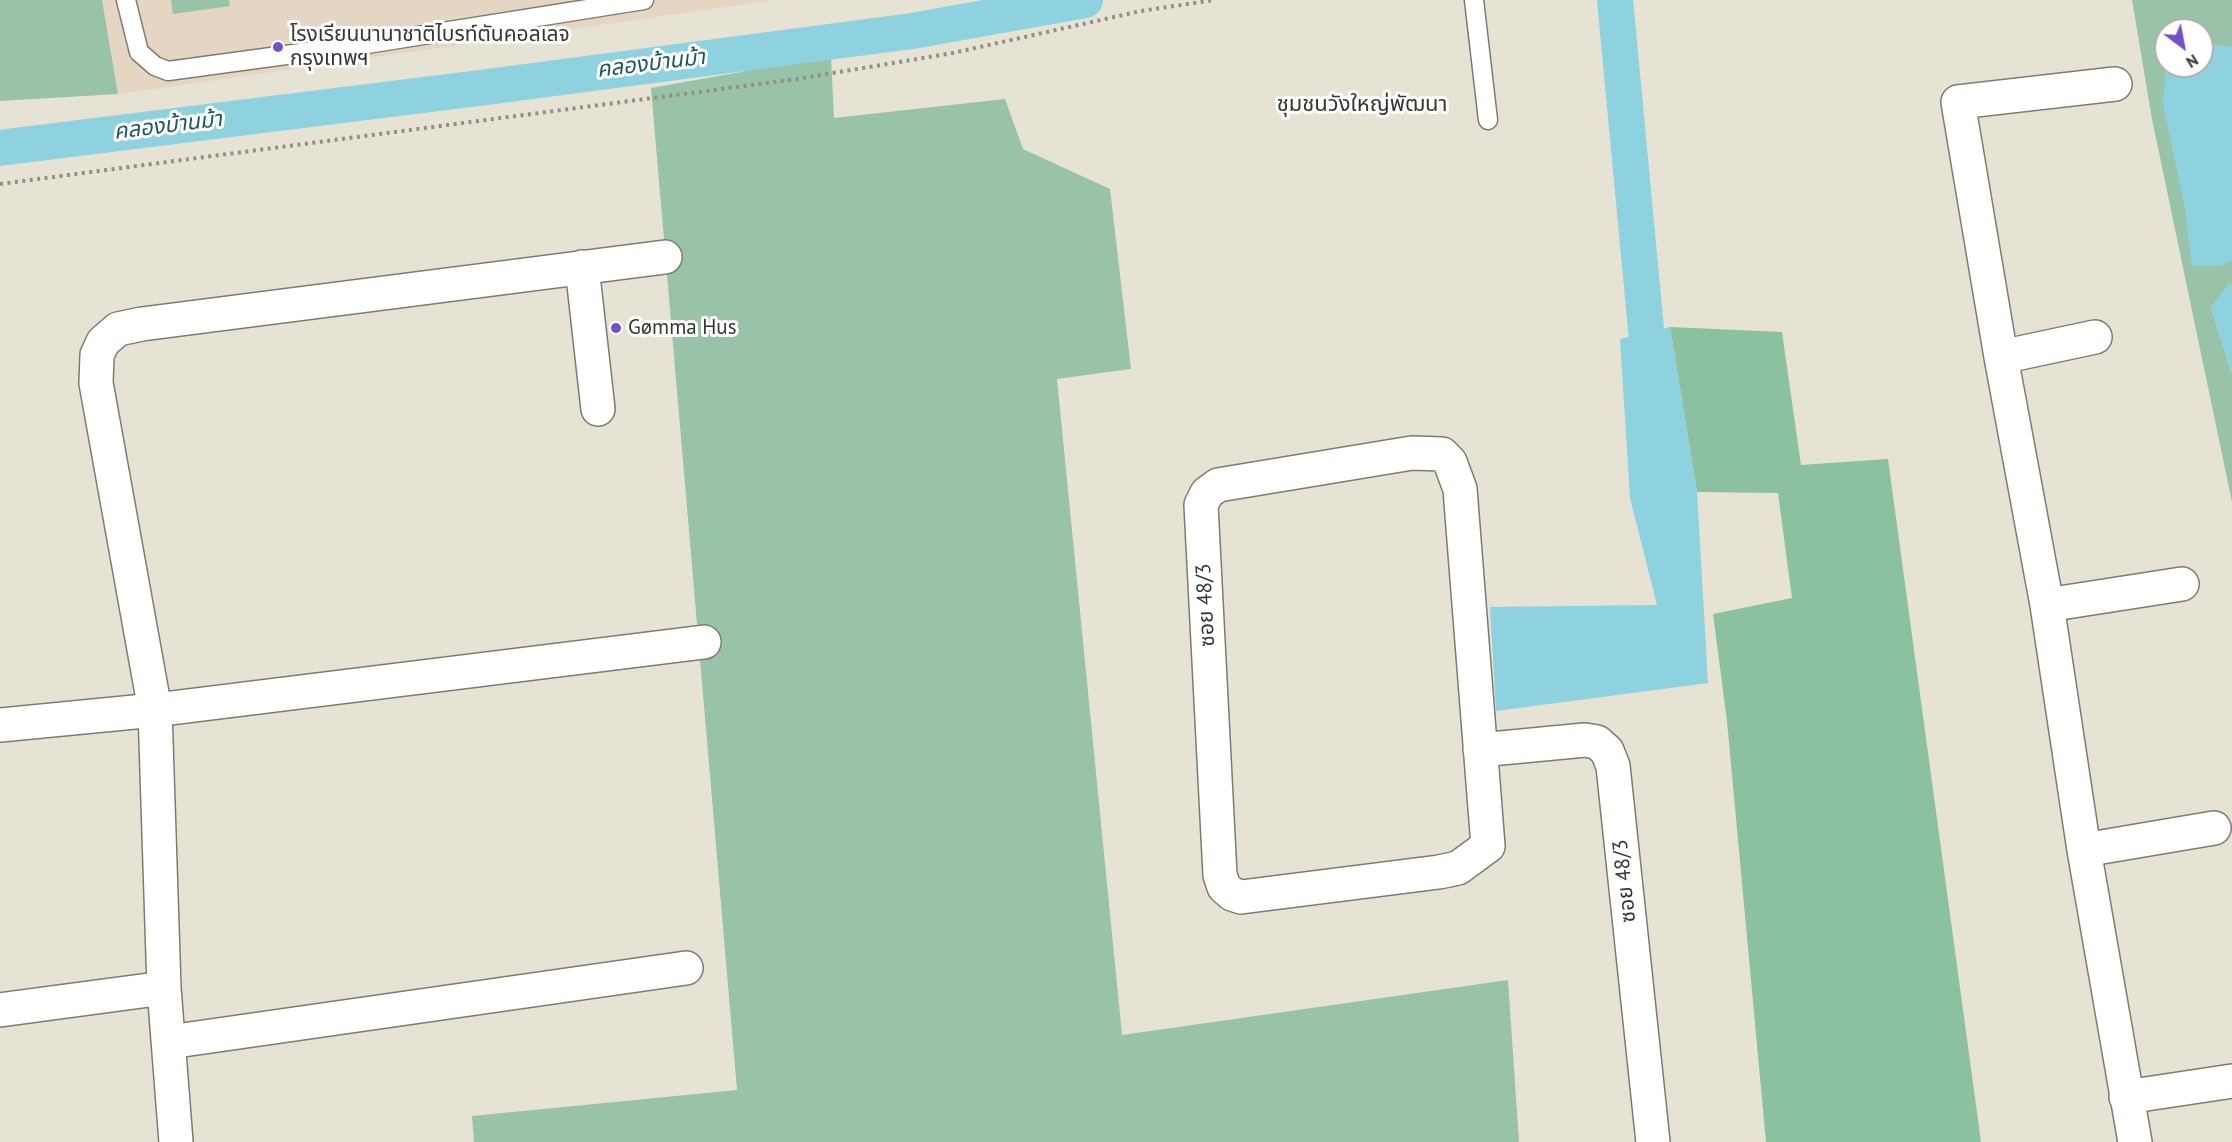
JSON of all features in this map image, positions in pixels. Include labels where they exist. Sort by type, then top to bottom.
[{"type":"street","points":[[2115,84],[1958,102],[2001,357],[2047,605],[2084,850],[2135,1142]]},
{"type":"street","points":[[176,1142],[164,988],[155,710],[96,383],[97,356],[104,342],[118,329],[142,324],[665,257]]},
{"type":"street","points":[[582,267],[598,409]]},
{"type":"street","points":[[2001,357],[2095,337]]},
{"type":"street","name":"ซอย 48/3","points":[[1412,453],[1442,454],[1450,462],[1460,489],[1480,750],[1488,846],[1458,868],[1439,873],[1241,897],[1232,894],[1224,887],[1220,875],[1201,505],[1207,493],[1218,485],[1412,453]]},
{"type":"street","points":[[2047,605],[2182,584]]},
{"type":"street","points":[[0,725],[155,710],[704,642]]},
{"type":"street","name":"ซอย 48/3","points":[[1480,750],[1585,740],[1598,741],[1607,751],[1613,766],[1653,1142]]},
{"type":"street","points":[[2084,850],[2214,828]]},
{"type":"street","points":[[170,1042],[686,968]]},
{"type":"street","points":[[0,1010],[164,988]]},
{"type":"street","points":[[2126,1097],[2232,1082]]},
{"type":"lane","points":[[126,0],[138,52],[155,66],[168,71],[367,44],[644,0]]},
{"type":"lane","points":[[1474,0],[1488,120]]},
{"type":"path","points":[[0,184],[797,79],[953,53],[1141,11],[1214,0]]},
{"type":"shaded area","name":"โรงเรียนนานาชาติไบรท์ตันคอลเลจ กรุงเทพฯ","points":[[102,0],[774,0],[118,94]]},
{"type":"green space","points":[[0,0],[102,0],[118,94],[0,101]]},
{"type":"green space","points":[[171,0],[229,0],[230,6],[173,14]]},
{"type":"green space","points":[[2132,0],[2232,0],[2232,284],[2229,284],[2211,308],[2232,374],[2232,502],[2152,119]]},
{"type":"green space","points":[[831,56],[834,118],[1005,99],[1023,149],[1110,189],[1131,369],[1057,379],[1122,1035],[1508,980],[1519,1142],[474,1142],[472,1116],[737,1090],[651,88]]},
{"type":"green space","points":[[1670,327],[1782,332],[1801,465],[1888,459],[1981,1142],[1766,1142],[1727,721],[1713,614],[1792,598],[1778,493],[1697,492]]},
{"type":"water","points":[[2214,44],[2232,47],[2232,260],[2222,266],[2192,266],[2185,209],[2163,104],[2165,78],[2214,78]]},
{"type":"water","points":[[2229,284],[2232,284],[2232,374],[2211,308]]},
{"type":"water","points":[[1670,327],[1697,492],[1708,683],[1496,711],[1490,607],[1657,605],[1630,498],[1620,339]]},
{"type":"waterway","name":"คลองบ้านม้า","points":[[0,148],[912,31],[1085,0]]},
{"type":"waterway","points":[[1615,0],[1651,382]]},
{"type":"place","name":"โรงเรียนนานาชาติไบรท์ตันคอลเลจ กรุงเทพฯ","points":[[278,47]]},
{"type":"place","name":"Gømma Hus","points":[[616,328]]},
{"type":"district","name":"ชุมชนวังใหญ่พัฒนา","points":[[1362,105]]}]
